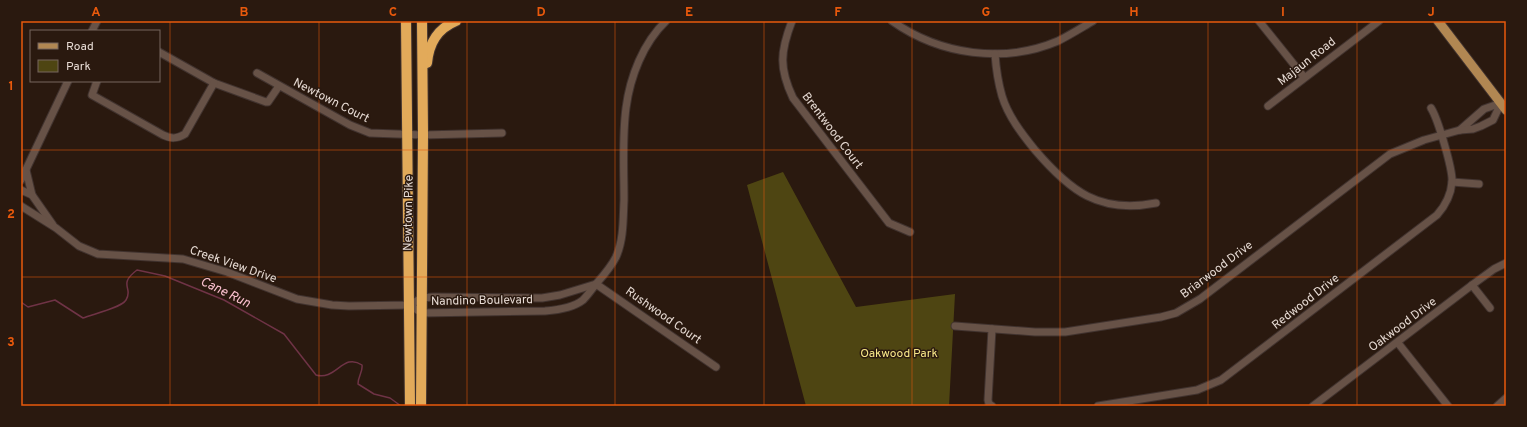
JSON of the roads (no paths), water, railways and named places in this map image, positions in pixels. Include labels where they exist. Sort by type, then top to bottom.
[{"type":"highway","name":"Newtown Pike","points":[[406,21],[410,406]]},
{"type":"highway","name":"Newtown Pike","points":[[421,406],[423,135],[422,21]]},
{"type":"highway","points":[[422,105],[430,46],[437,33],[447,25],[456,21]]},
{"type":"main road","points":[[1438,21],[1504,107]]},
{"type":"street","points":[[92,30],[97,21]]},
{"type":"street","name":"Nandino Boulevard","points":[[409,305],[422,313],[557,310],[580,302],[610,268],[621,241],[624,221],[625,116],[629,88],[640,59],[647,46],[666,21]]},
{"type":"street","name":"Brentwood Court","points":[[792,21],[786,37],[782,63],[784,74],[794,98],[890,223],[910,232]]},
{"type":"street","points":[[892,21],[922,39],[947,48],[965,52],[995,54],[1012,53],[1039,48],[1068,36],[1092,21]]},
{"type":"street","points":[[1260,21],[1304,77]]},
{"type":"street","name":"Majaun Road","points":[[1268,106],[1379,21]]},
{"type":"street","points":[[160,53],[214,83],[266,102],[268,102],[279,86]]},
{"type":"street","points":[[995,54],[1002,96],[1008,112],[1029,142],[1049,167],[1062,180],[1086,196],[1111,204],[1127,207],[1156,203]]},
{"type":"street","name":"Newtown Court","points":[[257,73],[360,130],[378,134],[407,135],[502,133]]},
{"type":"street","points":[[21,180],[68,82]]},
{"type":"street","points":[[97,82],[92,95],[162,135],[173,138],[180,137],[185,134],[214,83]]},
{"type":"street","name":"Briarwood Drive","points":[[1460,130],[1484,109],[1504,107]]},
{"type":"street","name":"Briarwood Drive","points":[[955,326],[1065,332],[1161,317],[1176,313],[1200,299],[1390,154],[1407,146],[1460,130],[1473,129],[1490,122],[1504,107]]},
{"type":"street","name":"Redwood Drive","points":[[1098,406],[1197,390],[1221,380],[1437,215],[1445,204],[1452,182],[1442,135],[1431,108]]},
{"type":"street","name":"Creek View Drive","points":[[26,170],[32,195],[56,228]]},
{"type":"street","points":[[1452,182],[1479,184]]},
{"type":"street","name":"Creek View Drive","points":[[21,190],[32,195]]},
{"type":"street","name":"Creek View Drive","points":[[21,206],[56,228],[79,246],[98,254],[183,260],[227,272],[297,299],[332,305],[409,305]]},
{"type":"street","name":"Oakwood Drive","points":[[1314,406],[1472,285],[1494,269],[1506,263]]},
{"type":"street","name":"Nandino Boulevard","points":[[409,305],[422,298],[542,298],[560,295],[596,284]]},
{"type":"street","name":"Rushwood Court","points":[[596,284],[716,367]]},
{"type":"street","points":[[1472,285],[1490,308]]},
{"type":"street","points":[[992,329],[988,400],[992,406]]},
{"type":"street","points":[[1398,343],[1448,406]]},
{"type":"street","points":[[1497,406],[1506,398]]},
{"type":"waterway","name":"Cane Run","points":[[21,302],[28,307],[55,300],[83,318],[119,306],[123,303],[128,296],[128,279],[137,270],[165,276],[224,300],[284,334],[316,375],[323,376],[329,374],[344,364],[350,362],[355,362],[362,365],[358,384],[374,394],[390,398],[401,406]]},
{"type":"park label","name":"Oakwood Park","points":[[899,354]]}]
